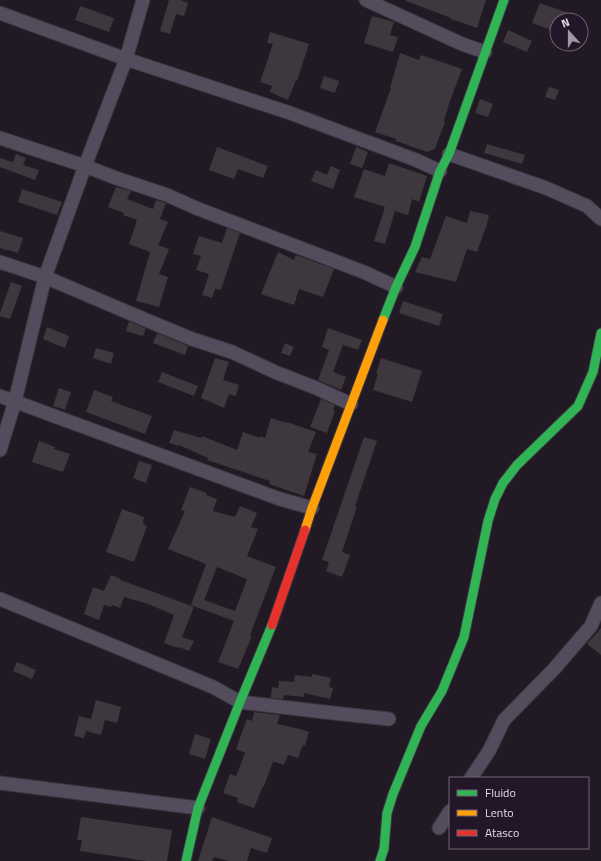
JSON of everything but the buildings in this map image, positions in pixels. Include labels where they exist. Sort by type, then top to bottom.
[{"type":"street","points":[[0,450],[15,401],[46,277],[126,59],[143,0]]},
{"type":"street","points":[[366,0],[462,44],[486,52]]},
{"type":"street","points":[[186,861],[198,808],[275,619],[312,508],[396,287],[415,247],[440,171],[448,154],[504,0]]},
{"type":"street","points":[[0,13],[126,59],[290,113],[416,160],[440,171]]},
{"type":"street","points":[[0,138],[86,166],[167,195],[196,208],[366,273],[396,287]]},
{"type":"street","points":[[448,154],[546,188],[587,206],[601,219]]},
{"type":"street","points":[[0,262],[46,277],[192,339],[232,352],[351,404]]},
{"type":"street","points":[[380,861],[384,849],[387,813],[393,794],[421,726],[442,691],[464,637],[488,521],[495,499],[503,483],[517,464],[578,406],[593,372],[601,333]]},
{"type":"street","points":[[0,396],[280,499],[312,508]]},
{"type":"street","points":[[0,599],[213,687],[240,702],[389,719]]},
{"type":"street","points":[[472,777],[489,751],[504,720],[554,669],[591,626],[601,603]]},
{"type":"street","points":[[0,783],[198,808]]},
{"type":"street","points":[[439,828],[449,813]]},
{"type":"traffic: fast","points":[[383,320],[396,287],[415,247],[440,171],[449,154],[504,0]]},
{"type":"traffic: fast","points":[[380,861],[384,849],[387,813],[393,794],[421,726],[442,691],[464,637],[488,521],[495,499],[503,483],[517,465],[578,406],[593,372],[601,333]]},
{"type":"traffic: fast","points":[[186,861],[198,808],[272,625]]},
{"type":"traffic: slow","points":[[305,530],[383,320]]},
{"type":"traffic: jam","points":[[272,625],[305,530]]}]
